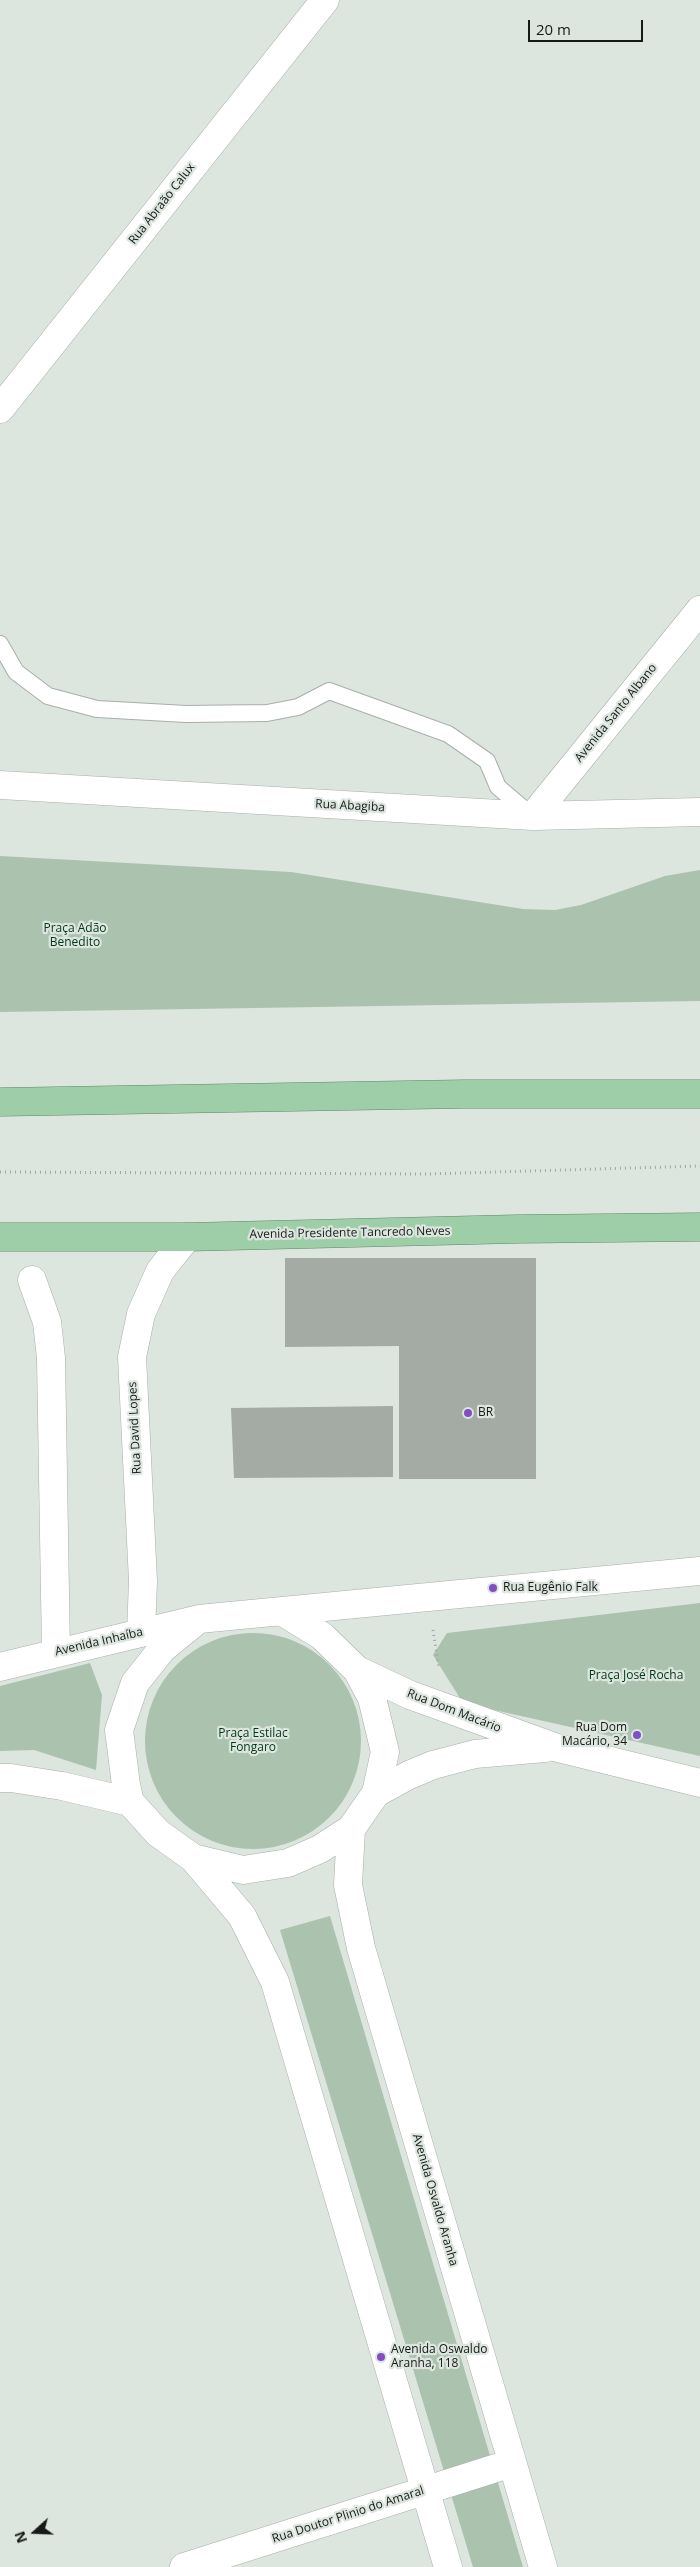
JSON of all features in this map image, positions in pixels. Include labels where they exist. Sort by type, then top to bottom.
[{"type":"highway","points":[[0,1102],[465,1094],[700,1094]]},
{"type":"highway","name":"Avenida Presidente Tancredo Neves","points":[[0,1238],[187,1237],[517,1229],[700,1227]]},
{"type":"street","name":"Rua Abraão Calux","points":[[0,408],[325,0]]},
{"type":"street","name":"Avenida Santo Albano","points":[[533,816],[700,610]]},
{"type":"street","name":"Rua Abagiba","points":[[0,786],[533,816],[700,812]]},
{"type":"street","name":"Rua David Lopes","points":[[141,1633],[144,1580],[132,1357],[141,1314],[160,1271],[187,1237]]},
{"type":"street","points":[[32,1280],[47,1322],[52,1358],[56,1652]]},
{"type":"street","points":[[448,2567],[275,1982],[242,1916],[192,1858],[158,1833],[130,1802],[120,1730],[135,1682],[162,1649],[199,1619],[700,1571]]},
{"type":"street","points":[[192,1858],[243,1870],[288,1863],[320,1849],[351,1829],[376,1793],[385,1752],[372,1698],[357,1670],[322,1636],[283,1612]]},
{"type":"street","name":"Avenida Inhaíba","points":[[0,1667],[199,1619]]},
{"type":"street","name":"Rua Dom Macário","points":[[357,1670],[445,1709],[554,1747],[700,1783]]},
{"type":"street","name":"Rua Dom Macário","points":[[376,1793],[409,1775],[433,1765],[475,1754],[554,1747]]},
{"type":"street","points":[[0,1778],[62,1786],[130,1802]]},
{"type":"street","name":"Avenida Osvaldo Aranha","points":[[351,1829],[348,1885],[361,1948],[542,2567]]},
{"type":"street","name":"Rua Doutor Plinio do Amaral","points":[[184,2567],[512,2463]]},
{"type":"lane","points":[[0,644],[16,672],[48,696],[97,709],[186,714],[267,713],[298,707],[329,690],[448,734],[487,761],[498,787],[533,816]]},
{"type":"path","points":[[0,1172],[427,1174],[700,1166]]},
{"type":"path","points":[[429,1598],[445,1709]]},
{"type":"green space","name":"Praça Adão Benedito","points":[[0,856],[291,872],[523,909],[555,910],[581,905],[665,876],[700,870],[700,1001],[0,1012]]},
{"type":"green space","name":"Praça José Rocha","points":[[700,1603],[700,1756],[463,1703],[433,1655],[447,1633]]},
{"type":"green space","name":"Praça Estilac Fongaro","points":[[242,1633],[264,1633],[284,1637],[304,1645],[330,1664],[349,1690],[357,1710],[361,1741],[357,1772],[349,1792],[330,1818],[304,1837],[284,1845],[264,1849],[242,1849],[222,1845],[202,1837],[184,1825],[169,1810],[157,1792],[149,1772],[145,1752],[145,1730],[149,1710],[157,1690],[169,1672],[184,1657],[202,1645],[222,1637]]},
{"type":"green space","points":[[90,1663],[102,1695],[96,1770],[34,1750],[0,1751],[0,1686]]},
{"type":"green space","points":[[330,1916],[523,2567],[473,2567],[280,1930]]},
{"type":"building","name":"BR","points":[[285,1258],[536,1258],[536,1479],[399,1479],[399,1346],[285,1347]]},
{"type":"building","points":[[393,1406],[393,1477],[234,1478],[231,1408]]},
{"type":"place","name":"BR","points":[[468,1413]]},
{"type":"place","name":"Rua Eugênio Falk","points":[[493,1588]]},
{"type":"place","name":"Rua Dom Macário, 34","points":[[637,1735]]},
{"type":"place","name":"Avenida Oswaldo Aranha, 118","points":[[381,2357]]}]
